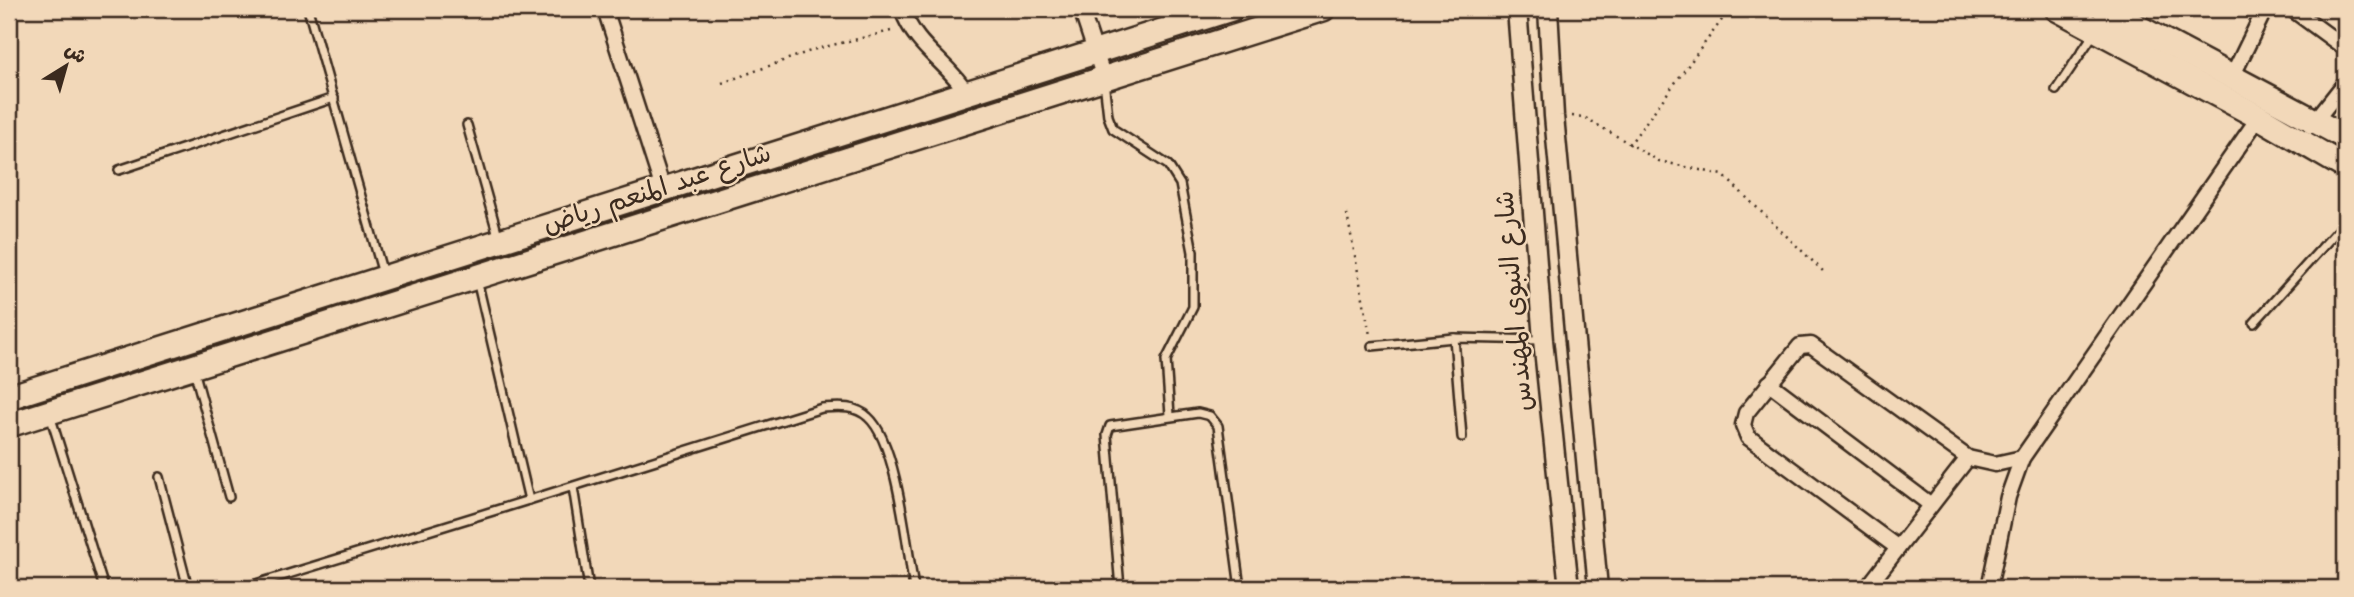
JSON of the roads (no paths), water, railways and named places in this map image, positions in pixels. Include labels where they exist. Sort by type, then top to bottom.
[{"type":"highway","name":"شارع عبد المنعم رياض","points":[[9,395],[967,93],[1098,51],[1203,13],[1231,9]]},
{"type":"highway","name":"شارع عبد المنعم رياض","points":[[14,423],[585,240],[1323,9]]},
{"type":"highway","points":[[2057,9],[2103,14],[2232,75],[2345,137]]},
{"type":"highway","points":[[1203,13],[1214,43]]},
{"type":"highway","points":[[2103,14],[2259,117],[2345,167]]},
{"type":"highway","points":[[579,215],[585,240]]},
{"type":"highway","points":[[470,248],[476,275]]},
{"type":"highway","points":[[186,341],[193,366]]},
{"type":"street","points":[[605,9],[663,189]]},
{"type":"street","points":[[902,9],[908,27],[923,47],[958,79],[967,93]]},
{"type":"street","points":[[1081,9],[1098,51],[1104,78]]},
{"type":"street","name":"شارع النبوى المهندس","points":[[1517,9],[1543,340],[1569,588]]},
{"type":"street","points":[[1548,9],[1554,116],[1598,588]]},
{"type":"street","points":[[2232,75],[2265,9]]},
{"type":"street","points":[[2291,9],[2345,48]]},
{"type":"street","points":[[2298,139],[2345,83]]},
{"type":"street","points":[[1989,588],[2008,497],[2022,458],[2259,117]]},
{"type":"street","points":[[1543,340],[1576,339]]},
{"type":"street","points":[[1898,548],[1748,437],[1744,419],[1796,349],[1811,345],[1968,458],[1995,464],[2022,458]]},
{"type":"street","points":[[1769,383],[1931,505]]},
{"type":"street","points":[[9,395],[14,423]]},
{"type":"street","points":[[1867,588],[1968,458]]},
{"type":"lane","points":[[308,9],[384,278]]},
{"type":"lane","points":[[2056,90],[2103,14]]},
{"type":"lane","points":[[1104,78],[1110,123],[1123,137],[1168,165],[1180,184],[1193,252],[1193,307],[1166,360],[1170,415]]},
{"type":"lane","points":[[119,170],[334,98]]},
{"type":"lane","points":[[467,125],[499,240]]},
{"type":"lane","points":[[2254,323],[2345,222]]},
{"type":"lane","points":[[476,275],[529,500]]},
{"type":"lane","points":[[1454,338],[1462,436]]},
{"type":"lane","points":[[1371,346],[1454,338],[1543,340]]},
{"type":"lane","points":[[193,366],[229,498]]},
{"type":"lane","points":[[243,588],[822,408],[849,407],[868,417],[881,434],[895,481],[914,588]]},
{"type":"lane","points":[[49,412],[104,588]]},
{"type":"lane","points":[[1120,588],[1108,430],[1113,423],[1170,415],[1205,414],[1218,426],[1240,588]]},
{"type":"lane","points":[[159,477],[188,588]]},
{"type":"lane","points":[[573,487],[589,588]]}]
